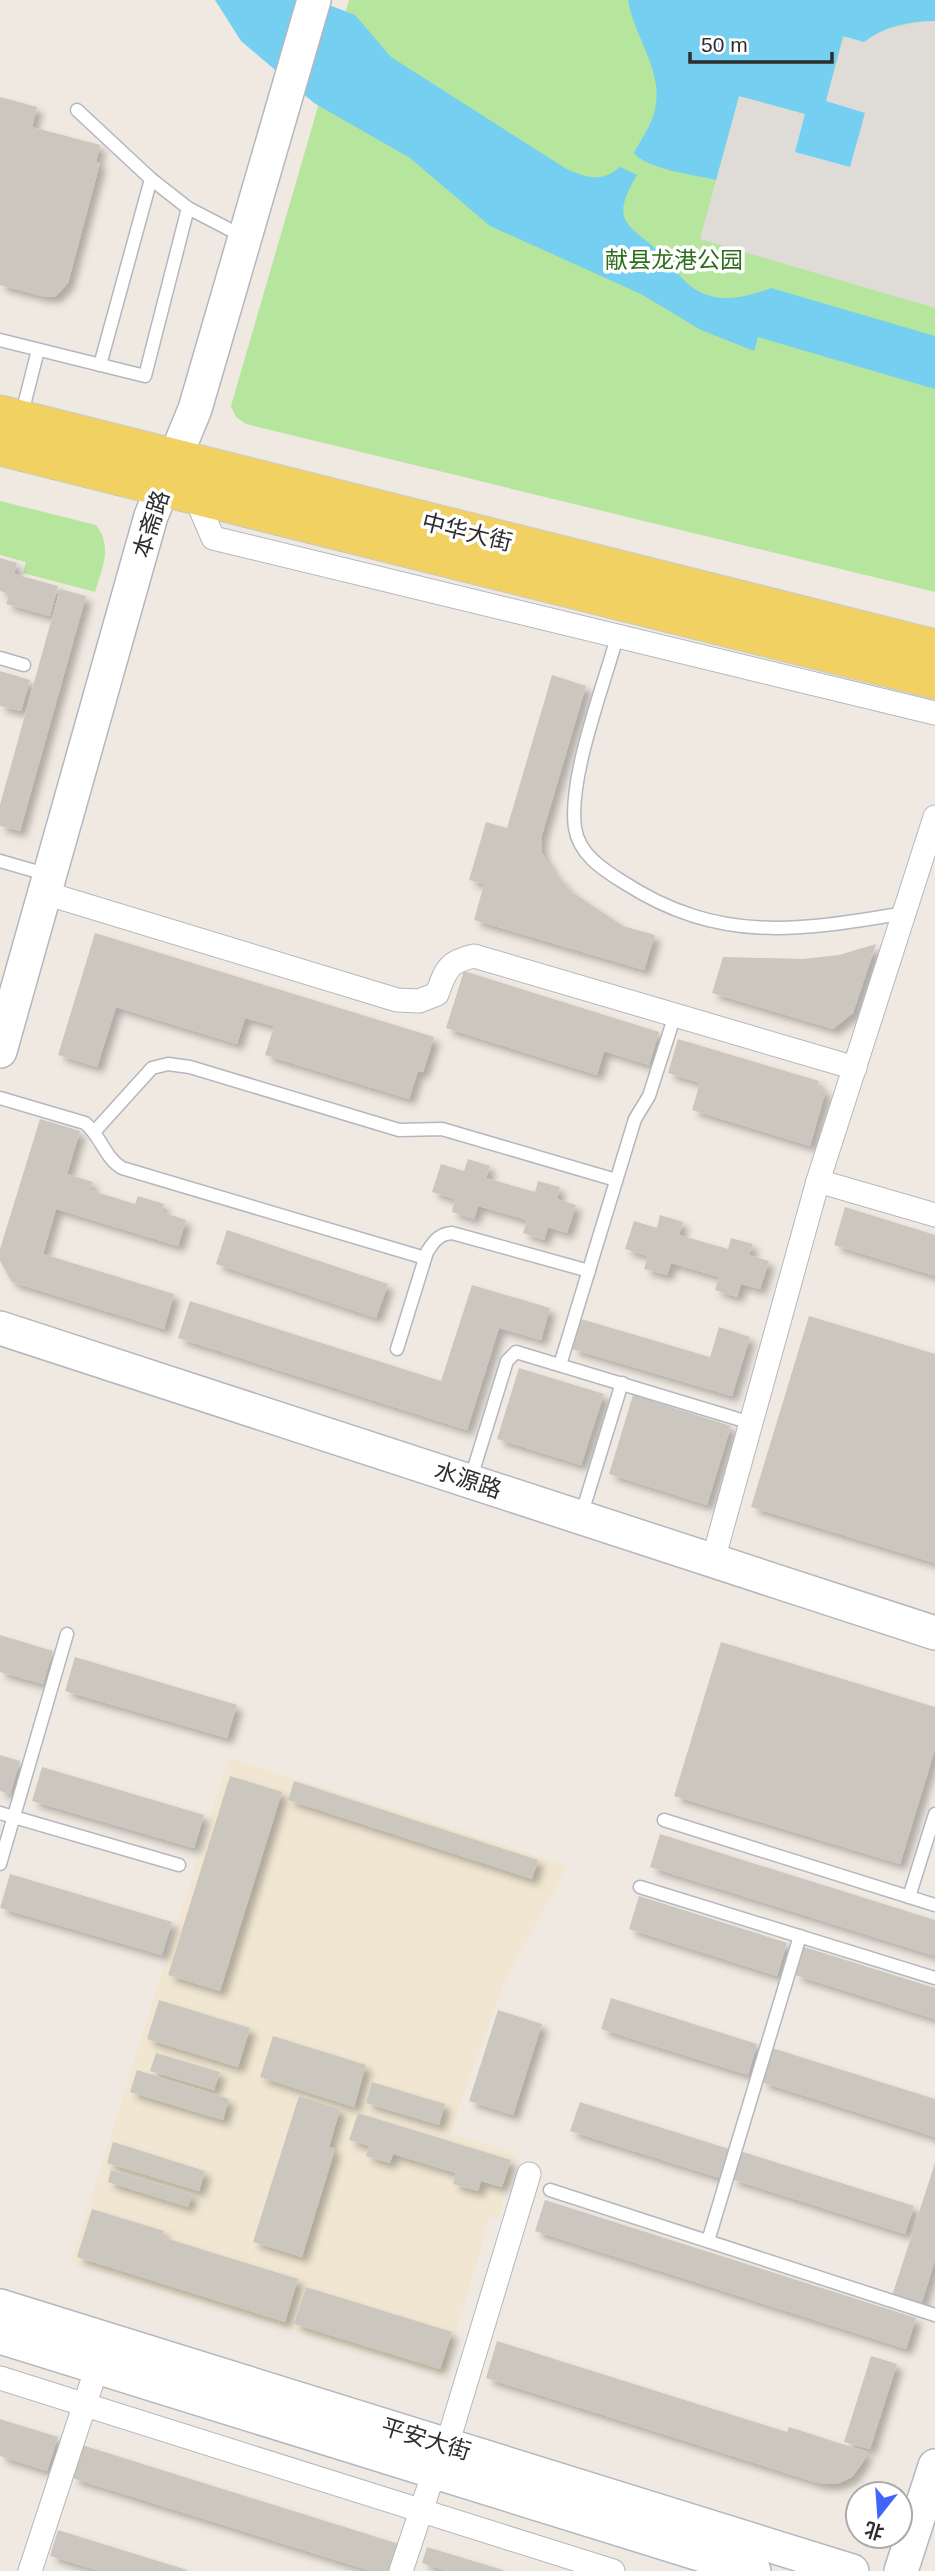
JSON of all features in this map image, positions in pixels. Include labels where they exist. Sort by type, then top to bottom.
[{"type":"main road","name":"中华大街","points":[[7,427],[177,481],[935,680]]},
{"type":"main road","name":"中华大街","points":[[177,481],[935,648]]},
{"type":"street","name":"本斋路","points":[[0,1051],[151,516],[177,481],[195,409],[314,0]]},
{"type":"street","points":[[177,481],[213,538],[935,713]]},
{"type":"street","points":[[713,1560],[818,1181],[935,817]]},
{"type":"street","points":[[47,884],[397,1000],[419,1001],[437,994],[451,965],[456,960],[474,956],[855,1068]]},
{"type":"street","points":[[818,1181],[935,1215]]},
{"type":"street","name":"水源路","points":[[0,1328],[935,1633]]},
{"type":"street","points":[[401,2571],[440,2458],[528,2174]]},
{"type":"street","name":"平安大街","points":[[0,2306],[440,2458],[754,2571]]},
{"type":"street","name":"平安大街","points":[[0,2337],[97,2367],[852,2571]]},
{"type":"street","points":[[30,2571],[97,2367]]},
{"type":"street","points":[[0,2378],[613,2571]]},
{"type":"street","points":[[901,2571],[935,2466]]},
{"type":"street","points":[[925,2571],[935,2540]]},
{"type":"lane","points":[[77,110],[150,179],[188,208],[244,237]]},
{"type":"lane","points":[[100,365],[150,179]]},
{"type":"lane","points":[[0,340],[145,376],[188,208]]},
{"type":"lane","points":[[7,427],[38,349]]},
{"type":"lane","points":[[617,637],[582,762],[573,809],[576,832],[582,848],[600,868],[670,909],[707,921],[752,928],[810,929],[905,914]]},
{"type":"lane","points":[[0,659],[24,665]]},
{"type":"lane","points":[[0,861],[47,884]]},
{"type":"lane","points":[[561,1365],[635,1119],[649,1096],[675,1015]]},
{"type":"lane","points":[[95,1131],[152,1068],[168,1064],[190,1067],[399,1130],[442,1129],[617,1180]]},
{"type":"lane","points":[[0,1098],[75,1119],[95,1131],[111,1162],[122,1168],[425,1258]]},
{"type":"lane","points":[[397,1349],[425,1258],[434,1240],[452,1233],[589,1271]]},
{"type":"lane","points":[[470,1480],[507,1362],[516,1352],[751,1423]]},
{"type":"lane","points":[[581,1517],[622,1384]]},
{"type":"lane","points":[[0,1864],[67,1634]]},
{"type":"lane","points":[[0,1813],[179,1865]]},
{"type":"lane","points":[[909,1896],[935,1814]]},
{"type":"lane","points":[[664,1819],[935,1905]]},
{"type":"lane","points":[[640,1887],[935,1979]]},
{"type":"lane","points":[[708,2241],[800,1936]]},
{"type":"lane","points":[[550,2190],[935,2315]]},
{"type":"shaded area","points":[[922,21],[935,21],[935,308],[700,239],[739,96],[805,114],[825,102],[844,36],[864,41],[877,31]]},
{"type":"shaded area","points":[[229,1758],[567,1866],[503,1985],[450,2134],[517,2154],[498,2219],[490,2217],[443,2375],[71,2263]]},
{"type":"green space","name":"献县龙港公园","points":[[349,0],[935,0],[935,592],[246,424],[236,417],[231,406]]},
{"type":"green space","points":[[0,501],[96,525],[104,541],[105,550],[95,592],[23,573],[26,562],[0,555]]},
{"type":"water","points":[[215,0],[316,0],[355,15],[391,57],[565,168],[600,177],[620,167],[637,175],[624,203],[626,220],[692,287],[713,297],[724,298],[771,288],[935,336],[935,389],[758,337],[754,351],[701,330],[641,294],[490,226],[410,158],[314,103],[241,41]]},
{"type":"water","points":[[628,0],[935,0],[935,21],[898,26],[880,32],[864,42],[843,36],[826,101],[865,113],[850,167],[795,152],[805,114],[739,96],[716,180],[660,167],[640,159],[634,153],[651,121],[657,95],[652,68]]},
{"type":"building","points":[[0,97],[37,107],[32,127],[100,145],[96,162],[100,163],[68,283],[56,296],[46,297],[0,285]]},
{"type":"building","points":[[0,558],[17,563],[14,574],[58,586],[50,616],[6,604],[9,594],[0,591]]},
{"type":"building","points":[[60,589],[86,596],[20,831],[0,826],[0,805]]},
{"type":"building","points":[[0,671],[30,680],[21,711],[0,706]]},
{"type":"building","points":[[552,675],[586,686],[541,838],[542,853],[554,873],[572,892],[623,926],[655,935],[644,970],[474,920],[484,884],[469,880],[486,822],[507,828]]},
{"type":"building","points":[[95,933],[434,1037],[423,1072],[418,1071],[409,1099],[265,1055],[274,1026],[245,1018],[237,1044],[116,1007],[97,1067],[58,1055]]},
{"type":"building","points":[[876,944],[853,1013],[833,1029],[712,993],[723,957],[803,959],[839,955]]},
{"type":"building","points":[[464,971],[659,1032],[649,1065],[604,1051],[597,1075],[446,1028]]},
{"type":"building","points":[[678,1039],[819,1081],[817,1087],[826,1090],[810,1146],[692,1110],[700,1083],[668,1073]]},
{"type":"building","points":[[40,1119],[80,1131],[67,1174],[93,1182],[90,1190],[135,1204],[138,1196],[164,1204],[162,1212],[186,1220],[178,1246],[56,1209],[43,1254],[174,1294],[164,1329],[12,1282],[0,1261],[0,1249]]},
{"type":"building","points":[[468,1159],[490,1166],[486,1178],[535,1192],[538,1181],[560,1187],[557,1199],[576,1205],[567,1233],[548,1227],[544,1240],[523,1233],[527,1220],[478,1206],[474,1219],[452,1212],[455,1199],[432,1192],[441,1164],[464,1171]]},
{"type":"building","points":[[845,1207],[935,1235],[935,1276],[834,1245]]},
{"type":"building","points":[[660,1215],[683,1222],[679,1235],[728,1249],[731,1238],[753,1244],[749,1255],[769,1261],[760,1289],[741,1284],[737,1297],[715,1290],[719,1277],[671,1263],[667,1275],[644,1269],[648,1256],[625,1249],[634,1221],[657,1228]]},
{"type":"building","points":[[227,1230],[388,1284],[376,1318],[216,1264]]},
{"type":"building","points":[[472,1285],[550,1308],[541,1340],[499,1328],[467,1430],[178,1338],[190,1301],[441,1381]]},
{"type":"building","points":[[809,1316],[935,1354],[935,1563],[751,1507]]},
{"type":"building","points":[[581,1319],[710,1357],[719,1327],[750,1337],[732,1396],[572,1349]]},
{"type":"building","points":[[519,1368],[604,1394],[581,1465],[497,1439]]},
{"type":"building","points":[[633,1395],[731,1426],[707,1505],[609,1474]]},
{"type":"building","points":[[0,1635],[53,1651],[43,1684],[0,1672]]},
{"type":"building","points":[[721,1642],[935,1707],[935,1749],[900,1864],[674,1796]]},
{"type":"building","points":[[75,1657],[237,1705],[227,1738],[65,1691]]},
{"type":"building","points":[[0,1755],[20,1761],[10,1794],[0,1791]]},
{"type":"building","points":[[42,1767],[204,1815],[194,1848],[32,1801]]},
{"type":"building","points":[[230,1776],[282,1792],[220,1991],[168,1975]]},
{"type":"building","points":[[294,1781],[538,1860],[532,1879],[288,1800]]},
{"type":"building","points":[[660,1834],[935,1920],[935,1956],[650,1867]]},
{"type":"building","points":[[10,1874],[172,1922],[162,1955],[0,1908]]},
{"type":"building","points":[[639,1896],[787,1943],[777,1976],[629,1929]]},
{"type":"building","points":[[804,1947],[935,1988],[935,2019],[795,1975]]},
{"type":"building","points":[[611,1998],[757,2044],[748,2075],[601,2029]]},
{"type":"building","points":[[159,2000],[250,2028],[238,2067],[147,2039]]},
{"type":"building","points":[[498,2010],[542,2024],[513,2115],[469,2101]]},
{"type":"building","points":[[273,2036],[366,2065],[354,2107],[260,2077]]},
{"type":"building","points":[[772,2048],[935,2099],[935,2137],[761,2082]]},
{"type":"building","points":[[156,2053],[220,2072],[214,2090],[150,2071]]},
{"type":"building","points":[[137,2070],[229,2099],[223,2120],[130,2092]]},
{"type":"building","points":[[372,2082],[445,2104],[439,2125],[366,2103]]},
{"type":"building","points":[[299,2096],[340,2109],[329,2147],[335,2149],[302,2257],[253,2242]]},
{"type":"building","points":[[580,2102],[729,2149],[720,2178],[570,2131]]},
{"type":"building","points":[[358,2113],[511,2160],[502,2187],[481,2181],[478,2191],[453,2184],[456,2173],[393,2154],[390,2163],[366,2156],[369,2146],[349,2140]]},
{"type":"building","points":[[113,2142],[205,2171],[199,2191],[107,2163]]},
{"type":"building","points":[[740,2151],[914,2206],[905,2234],[731,2179]]},
{"type":"building","points":[[935,2163],[935,2260],[921,2305],[892,2296]]},
{"type":"building","points":[[111,2170],[192,2194],[188,2207],[108,2182]]},
{"type":"building","points":[[545,2200],[916,2318],[906,2349],[535,2231]]},
{"type":"building","points":[[92,2209],[164,2231],[162,2237],[298,2279],[285,2322],[77,2257]]},
{"type":"building","points":[[306,2287],[452,2332],[440,2369],[294,2324]]},
{"type":"building","points":[[497,2341],[787,2432],[789,2427],[867,2452],[852,2477],[837,2484],[821,2484],[486,2378]]},
{"type":"building","points":[[871,2356],[897,2364],[870,2449],[844,2442]]},
{"type":"building","points":[[0,2419],[58,2437],[47,2471],[0,2456]]},
{"type":"building","points":[[82,2445],[399,2544],[390,2571],[371,2571],[72,2478]]},
{"type":"building","points":[[58,2530],[187,2570],[100,2571],[50,2556]]},
{"type":"building","points":[[427,2547],[503,2571],[447,2571],[422,2563]]}]
